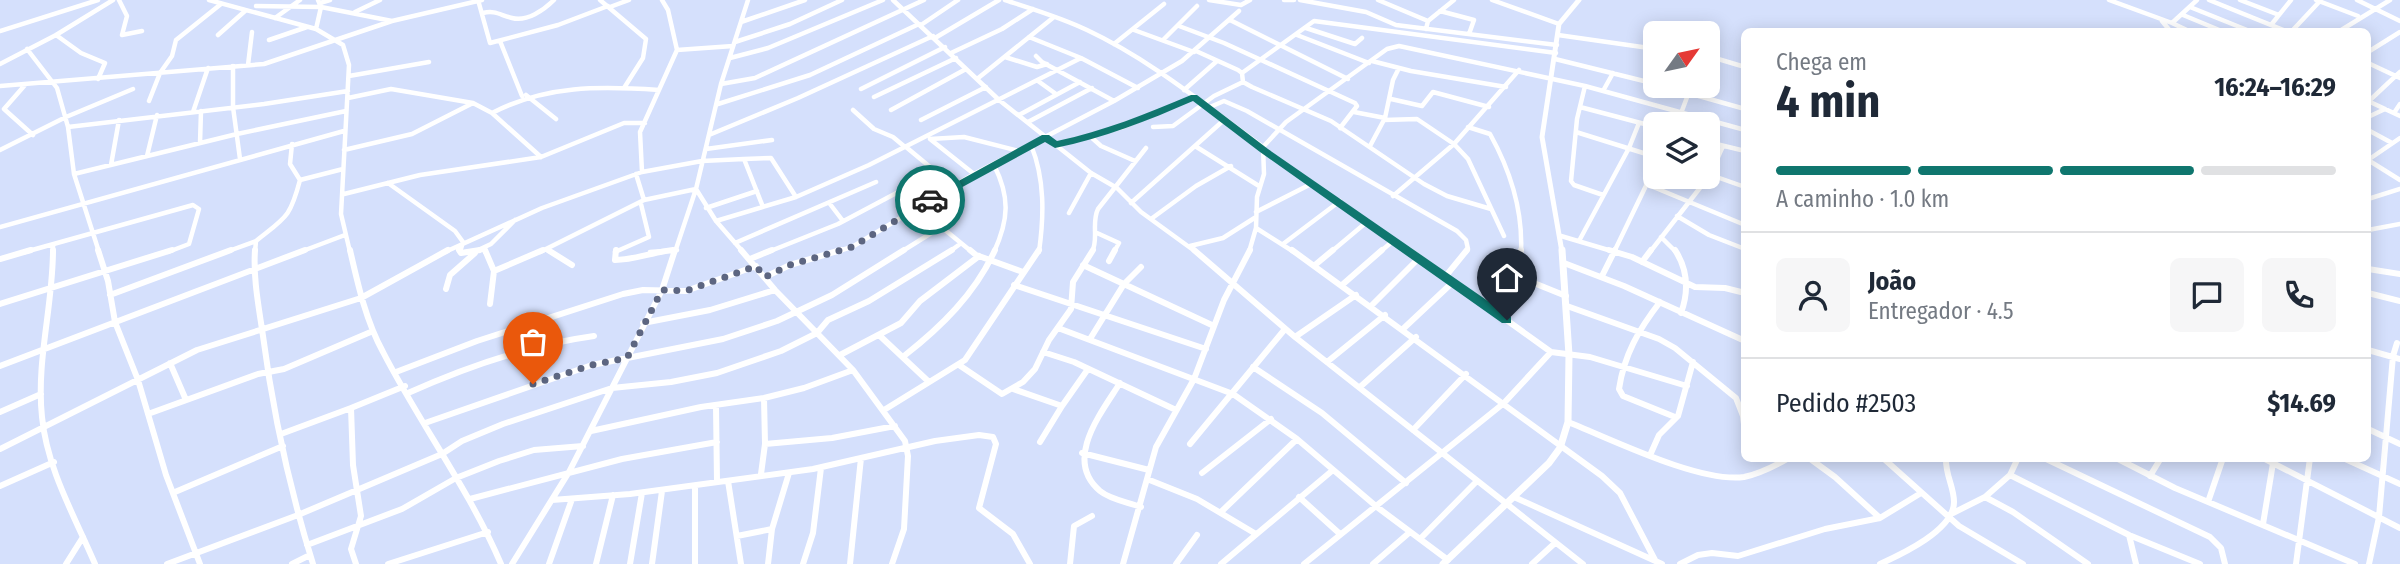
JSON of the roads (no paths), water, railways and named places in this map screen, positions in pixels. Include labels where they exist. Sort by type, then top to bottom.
[{"type":"street","points":[[0,31],[98,0]]},
{"type":"street","points":[[0,64],[116,0],[123,5],[128,21],[122,35],[142,31]]},
{"type":"street","points":[[209,0],[316,29],[338,41],[346,51],[349,76],[341,214],[361,298],[373,331],[470,499],[501,564]]},
{"type":"street","points":[[218,35],[264,0]]},
{"type":"street","points":[[275,18],[300,0]]},
{"type":"street","points":[[256,6],[320,3],[330,0]]},
{"type":"street","points":[[355,12],[380,0]]},
{"type":"street","points":[[0,86],[281,60],[392,20],[479,0],[488,41],[500,41],[558,25],[629,0]]},
{"type":"street","points":[[483,13],[493,11],[520,18],[547,7],[554,0]]},
{"type":"street","points":[[600,0],[643,34],[648,44],[643,58],[624,88]]},
{"type":"street","points":[[662,0],[668,10],[677,50],[640,132],[639,173],[649,237],[614,253],[615,260],[650,252],[677,250]]},
{"type":"street","points":[[512,564],[569,472],[662,290],[696,189],[721,84],[748,0]]},
{"type":"street","points":[[741,22],[805,0]]},
{"type":"street","points":[[677,50],[734,44],[790,24],[842,0]]},
{"type":"street","points":[[730,58],[768,48],[883,0]]},
{"type":"street","points":[[893,0],[999,100],[1091,173],[1117,188],[1150,219],[1234,282],[1285,329],[1583,564]]},
{"type":"street","points":[[721,84],[755,78],[924,0]]},
{"type":"street","points":[[718,104],[810,75],[920,24],[958,0]]},
{"type":"street","points":[[709,135],[934,37],[964,23],[999,0]]},
{"type":"street","points":[[1005,0],[1054,17],[1114,44],[1210,107],[1263,149],[1551,352],[1590,357],[1687,386]]},
{"type":"street","points":[[1209,0],[1241,5],[1250,0]]},
{"type":"street","points":[[1284,0],[1294,0]]},
{"type":"street","points":[[1300,0],[1386,19],[1396,25],[1469,34],[1556,51],[1613,73],[1643,81]]},
{"type":"street","points":[[1378,0],[1428,21]]},
{"type":"street","points":[[1492,0],[1559,24]]},
{"type":"street","points":[[1507,6],[1513,0]]},
{"type":"street","points":[[1058,328],[1233,394],[1297,439],[1446,562],[1540,473],[1560,448],[1568,422],[1569,355],[1564,262],[1542,137],[1559,24],[1578,0]]},
{"type":"street","points":[[2109,0],[2183,28]]},
{"type":"street","points":[[2172,23],[2197,0]]},
{"type":"street","points":[[2209,0],[2279,28]]},
{"type":"street","points":[[2240,0],[2279,15]]},
{"type":"street","points":[[2271,25],[2291,0]]},
{"type":"street","points":[[2357,0],[2400,21]]},
{"type":"street","points":[[2344,28],[2358,16],[2378,9],[2390,0]]},
{"type":"street","points":[[1426,29],[1428,21],[1452,1]]},
{"type":"street","points":[[2294,28],[2318,1],[2358,16]]},
{"type":"street","points":[[320,3],[392,20]]},
{"type":"street","points":[[316,29],[320,3]]},
{"type":"street","points":[[149,101],[160,73],[171,59],[177,38],[221,4]]},
{"type":"street","points":[[1114,44],[1164,4]]},
{"type":"street","points":[[1163,40],[1197,6]]},
{"type":"street","points":[[2190,7],[2242,28]]},
{"type":"street","points":[[1386,19],[1397,8]]},
{"type":"street","points":[[874,97],[954,56],[1033,9]]},
{"type":"street","points":[[765,277],[790,265],[852,247],[974,174],[1138,88],[1195,51],[1239,11]]},
{"type":"street","points":[[1440,12],[1474,20],[1469,34]]},
{"type":"street","points":[[2183,15],[2214,28]]},
{"type":"street","points":[[976,79],[1054,17]]},
{"type":"street","points":[[1230,20],[1348,79]]},
{"type":"street","points":[[1134,30],[1195,51],[1242,73],[1314,21],[1556,51]]},
{"type":"street","points":[[2162,21],[2168,28]]},
{"type":"street","points":[[1179,26],[1212,37],[1328,94],[1357,104],[1354,112],[1340,128]]},
{"type":"street","points":[[269,40],[307,27]]},
{"type":"street","points":[[1306,28],[1355,44],[1362,38]]},
{"type":"street","points":[[248,65],[252,32]]},
{"type":"street","points":[[2371,50],[2400,32]]},
{"type":"street","points":[[1399,46],[1409,34]]},
{"type":"street","points":[[56,35],[81,53],[105,64],[98,79]]},
{"type":"street","points":[[1297,35],[1371,62],[1506,87]]},
{"type":"street","points":[[1558,35],[1643,47]]},
{"type":"street","points":[[1029,37],[1081,58],[1138,88]]},
{"type":"street","points":[[500,41],[513,79],[524,96],[556,119]]},
{"type":"street","points":[[1123,564],[1156,447],[1194,379],[1213,326],[1252,247],[1259,186],[1264,174],[1263,149],[1280,128],[1391,47],[1399,46],[1519,70],[1678,112]]},
{"type":"street","points":[[862,89],[945,47]]},
{"type":"street","points":[[27,49],[57,88],[68,127],[74,174],[104,272],[115,322],[138,380],[166,475],[175,492],[200,564]]},
{"type":"street","points":[[1036,56],[1114,101]]},
{"type":"street","points":[[1004,57],[1037,68],[1047,64]]},
{"type":"street","points":[[716,221],[796,197],[928,138],[1081,58]]},
{"type":"street","points":[[1720,60],[1741,66]]},
{"type":"street","points":[[1184,90],[1217,61]]},
{"type":"street","points":[[349,76],[429,62]]},
{"type":"street","points":[[2371,64],[2398,75],[2371,98]]},
{"type":"street","points":[[233,66],[233,107],[240,159]]},
{"type":"street","points":[[193,112],[208,68]]},
{"type":"street","points":[[1370,146],[1384,119],[1391,99],[1390,82],[1399,68]]},
{"type":"street","points":[[891,110],[966,69]]},
{"type":"street","points":[[1393,196],[1454,145],[1519,70]]},
{"type":"street","points":[[1242,73],[1243,82]]},
{"type":"street","points":[[1603,91],[1613,73]]},
{"type":"street","points":[[1038,81],[1056,94]]},
{"type":"street","points":[[1019,116],[1080,82]]},
{"type":"street","points":[[1153,127],[1173,126],[1222,92],[1243,82]]},
{"type":"street","points":[[1243,82],[1304,110],[1319,114],[1370,146],[1414,179],[1447,196],[1491,209]]},
{"type":"street","points":[[26,85],[6,103],[4,109],[33,135]]},
{"type":"street","points":[[1585,86],[1576,132],[1572,184],[1604,195]]},
{"type":"street","points":[[920,120],[986,87]]},
{"type":"street","points":[[492,113],[524,96],[568,88],[659,90]]},
{"type":"street","points":[[1028,122],[1092,88]]},
{"type":"street","points":[[0,150],[66,117],[133,89]]},
{"type":"street","points":[[68,127],[391,89],[473,103],[492,113],[541,156]]},
{"type":"street","points":[[1391,99],[1422,106],[1433,92],[1489,107]]},
{"type":"street","points":[[1055,145],[1123,127],[1194,97]]},
{"type":"street","points":[[1709,98],[1741,108]]},
{"type":"street","points":[[1210,107],[1226,102],[1280,128],[1457,231],[1468,244],[1464,255],[1445,276]]},
{"type":"street","points":[[2371,102],[2400,116]]},
{"type":"street","points":[[344,150],[412,134],[473,103]]},
{"type":"street","points":[[2394,113],[2400,104]]},
{"type":"street","points":[[1580,107],[1643,124]]},
{"type":"street","points":[[2371,116],[2385,109]]},
{"type":"street","points":[[853,110],[874,129],[893,137],[953,186]]},
{"type":"street","points":[[200,143],[201,111]]},
{"type":"street","points":[[74,174],[237,134],[346,111]]},
{"type":"street","points":[[1354,112],[1384,119],[1417,119],[1454,145],[1468,159],[1504,236]]},
{"type":"street","points":[[147,156],[157,115]]},
{"type":"street","points":[[111,165],[119,120]]},
{"type":"street","points":[[1131,203],[1224,120]]},
{"type":"street","points":[[344,194],[437,171],[507,164],[541,156],[624,123],[645,123]]},
{"type":"street","points":[[1579,241],[1629,148],[1639,123]]},
{"type":"street","points":[[1720,123],[1741,129]]},
{"type":"street","points":[[1468,127],[1490,134],[1506,164],[1513,186],[1519,226],[1521,259],[1518,277]]},
{"type":"street","points":[[0,227],[344,131]]},
{"type":"street","points":[[1576,132],[1643,153]]},
{"type":"street","points":[[2371,132],[2392,144]]},
{"type":"street","points":[[928,138],[963,137],[1019,151]]},
{"type":"street","points":[[1091,137],[1101,146],[1135,161]]},
{"type":"street","points":[[928,138],[974,174]]},
{"type":"street","points":[[2371,158],[2400,138]]},
{"type":"street","points":[[706,149],[772,140]]},
{"type":"street","points":[[110,295],[256,241],[284,219],[292,209],[300,180],[290,164],[292,144]]},
{"type":"street","points":[[884,410],[959,365],[974,349],[1014,285],[1039,252],[1042,228],[1038,162],[1031,145]]},
{"type":"street","points":[[1195,145],[1259,186]]},
{"type":"street","points":[[1720,145],[1741,150]]},
{"type":"street","points":[[1720,152],[1723,146]]},
{"type":"street","points":[[959,365],[991,384],[1000,394],[1013,389],[1035,369],[1072,304],[1073,282],[1095,247],[1095,215],[1098,209],[1146,148]]},
{"type":"street","points":[[0,449],[170,363],[216,343],[361,298],[463,242],[517,218],[639,173],[702,161],[771,158],[796,197]]},
{"type":"street","points":[[744,159],[763,207]]},
{"type":"street","points":[[2371,162],[2400,180]]},
{"type":"street","points":[[904,356],[933,335],[957,309],[997,246],[1007,209],[1006,191],[994,165]]},
{"type":"street","points":[[1150,219],[1196,186],[1231,166]]},
{"type":"street","points":[[300,180],[343,169]]},
{"type":"street","points":[[750,259],[843,221],[936,172]]},
{"type":"street","points":[[1069,213],[1091,173]]},
{"type":"street","points":[[1720,178],[1741,186]]},
{"type":"street","points":[[735,243],[876,182]]},
{"type":"street","points":[[388,183],[455,231],[463,242]]},
{"type":"street","points":[[1189,246],[1223,238],[1256,214],[1313,183]]},
{"type":"street","points":[[494,271],[643,202],[696,189]]},
{"type":"street","points":[[696,189],[716,221],[775,290],[853,370],[884,410],[908,448],[904,528],[892,564]]},
{"type":"street","points":[[1602,276],[1644,189]]},
{"type":"street","points":[[1659,189],[1741,223]]},
{"type":"street","points":[[1643,262],[1698,189]]},
{"type":"street","points":[[2371,197],[2400,189]]},
{"type":"street","points":[[706,208],[757,191]]},
{"type":"street","points":[[1283,244],[1340,201]]},
{"type":"street","points":[[830,204],[843,221]]},
{"type":"street","points":[[0,259],[183,207],[193,205],[199,209],[189,244],[0,304]]},
{"type":"street","points":[[918,208],[960,244],[979,256],[1023,272]]},
{"type":"street","points":[[1677,216],[1709,235],[1741,247]]},
{"type":"street","points":[[446,289],[450,275],[475,253],[497,239],[517,218]]},
{"type":"street","points":[[1315,265],[1368,221]]},
{"type":"street","points":[[2371,230],[2400,225]]},
{"type":"street","points":[[425,423],[563,373],[734,336],[776,321],[832,295],[941,227]]},
{"type":"street","points":[[1256,228],[1315,265],[1404,328],[1560,448],[1594,470],[1620,494],[1658,562]]},
{"type":"street","points":[[486,232],[497,239]]},
{"type":"street","points":[[1097,233],[1114,238],[1119,243],[1109,261]]},
{"type":"street","points":[[0,366],[345,235]]},
{"type":"street","points":[[1561,236],[1643,262],[1686,284],[1741,292]]},
{"type":"street","points":[[1661,237],[1681,258],[1688,299],[1681,313]]},
{"type":"street","points":[[1342,285],[1394,240]]},
{"type":"street","points":[[256,241],[254,270],[268,373],[282,446],[313,564]]},
{"type":"street","points":[[463,242],[459,250],[461,253],[475,253]]},
{"type":"street","points":[[53,244],[52,286],[43,349],[41,394],[44,429],[54,462],[95,564]]},
{"type":"street","points":[[167,564],[299,515],[442,454],[503,424],[612,388],[671,382],[717,373],[781,351],[817,333],[828,320],[878,296],[960,244]]},
{"type":"street","points":[[484,249],[494,271],[490,304]]},
{"type":"street","points":[[546,249],[572,265]]},
{"type":"street","points":[[840,355],[901,323],[920,301],[979,256]]},
{"type":"street","points":[[1371,306],[1419,258]]},
{"type":"street","points":[[1485,262],[1566,296]]},
{"type":"street","points":[[1564,262],[1602,276],[1741,339]]},
{"type":"street","points":[[1083,265],[1213,326]]},
{"type":"street","points":[[396,372],[477,341],[623,294],[662,290],[686,291],[756,266]]},
{"type":"street","points":[[1090,339],[1124,284],[1141,267]]},
{"type":"street","points":[[2371,269],[2400,274]]},
{"type":"street","points":[[1404,328],[1453,282]]},
{"type":"street","points":[[1014,285],[1206,349]]},
{"type":"street","points":[[643,323],[688,317],[732,306],[775,290]]},
{"type":"street","points":[[2371,294],[2400,301]]},
{"type":"street","points":[[1295,337],[1356,295]]},
{"type":"street","points":[[1660,302],[1638,331],[1622,367],[1619,389],[1621,394],[1675,417]]},
{"type":"street","points":[[1567,306],[1667,343],[1736,398],[1741,399]]},
{"type":"street","points":[[1327,362],[1385,315]]},
{"type":"street","points":[[1190,444],[1285,329]]},
{"type":"street","points":[[148,414],[258,374],[268,373],[373,331]]},
{"type":"street","points":[[879,335],[929,382]]},
{"type":"street","points":[[281,435],[513,352],[556,341],[594,336]]},
{"type":"street","points":[[1360,387],[1416,337]]},
{"type":"street","points":[[2368,564],[2379,517],[2385,437],[2397,343]]},
{"type":"street","points":[[2371,351],[2396,357]]},
{"type":"street","points":[[1043,352],[1120,383],[1175,410]]},
{"type":"street","points":[[1304,564],[1339,534],[1444,455],[1504,403],[1551,352]]},
{"type":"street","points":[[1651,453],[1659,435],[1675,417],[1693,362]]},
{"type":"street","points":[[170,363],[186,400]]},
{"type":"street","points":[[1253,367],[1322,412],[1406,483]]},
{"type":"street","points":[[1040,442],[1088,369]]},
{"type":"street","points":[[590,431],[764,398],[804,388],[853,370]]},
{"type":"street","points":[[1413,429],[1466,374]]},
{"type":"street","points":[[1120,383],[1082,453],[1087,474],[1100,491],[1141,507]]},
{"type":"street","points":[[1013,389],[1062,406]]},
{"type":"street","points":[[0,412],[41,394]]},
{"type":"street","points":[[761,474],[765,444],[764,398]]},
{"type":"street","points":[[1736,398],[1741,411]]},
{"type":"street","points":[[716,405],[717,482]]},
{"type":"street","points":[[351,408],[353,465],[359,489],[361,516],[351,549],[356,564]]},
{"type":"street","points":[[1202,474],[1271,419]]},
{"type":"street","points":[[1568,422],[1687,466],[1740,477],[1779,462]]},
{"type":"street","points":[[765,444],[832,438],[895,426]]},
{"type":"street","points":[[2371,430],[2400,444]]},
{"type":"street","points":[[552,500],[662,491],[761,474],[821,468],[959,437],[980,435],[993,438],[996,444],[979,508],[991,520],[1013,534],[1030,564]]},
{"type":"street","points":[[1221,512],[1297,439]]},
{"type":"street","points":[[470,499],[622,459],[717,442]]},
{"type":"street","points":[[175,492],[282,446]]},
{"type":"street","points":[[307,545],[416,503],[456,478],[525,453],[551,447],[583,446]]},
{"type":"street","points":[[1082,453],[1149,470]]},
{"type":"street","points":[[850,564],[861,458]]},
{"type":"street","points":[[0,486],[54,462]]},
{"type":"street","points":[[1814,462],[1880,518]]},
{"type":"street","points":[[1888,462],[1975,537],[2008,560],[2023,564]]},
{"type":"street","points":[[1946,462],[1945,471],[1954,505],[1951,515]]},
{"type":"street","points":[[1880,564],[1904,554],[1922,542],[1951,515],[1985,497],[2010,474],[2016,462]]},
{"type":"street","points":[[2052,462],[2210,537],[2221,548],[2225,564]]},
{"type":"street","points":[[2124,462],[2208,502],[2355,564]]},
{"type":"street","points":[[2150,476],[2159,462]]},
{"type":"street","points":[[2208,502],[2222,462]]},
{"type":"street","points":[[2296,564],[2309,462]]},
{"type":"street","points":[[2351,462],[2400,484]]},
{"type":"street","points":[[2263,524],[2273,463],[2400,528]]},
{"type":"street","points":[[803,564],[813,533],[821,468]]},
{"type":"street","points":[[1221,564],[1333,470]]},
{"type":"street","points":[[768,564],[772,529],[789,472]]},
{"type":"street","points":[[2010,474],[2129,536],[2200,564]]},
{"type":"street","points":[[1147,480],[1178,491],[1221,512],[1256,534]]},
{"type":"street","points":[[728,481],[741,564]]},
{"type":"street","points":[[1420,539],[1476,482]]},
{"type":"street","points":[[695,487],[695,564]]},
{"type":"street","points":[[652,564],[662,491]]},
{"type":"street","points":[[630,564],[642,493]]},
{"type":"street","points":[[1680,564],[1698,555],[1738,555],[1814,532],[1880,518],[1921,493]]},
{"type":"street","points":[[596,564],[613,495]]},
{"type":"street","points":[[1299,497],[1339,534]]},
{"type":"street","points":[[1514,497],[1658,562]]},
{"type":"street","points":[[1985,497],[2006,508],[2088,564]]},
{"type":"street","points":[[549,564],[572,499]]},
{"type":"street","points":[[1070,564],[1074,526],[1092,516]]},
{"type":"street","points":[[737,536],[772,529]]},
{"type":"street","points":[[388,564],[488,532]]},
{"type":"street","points":[[1373,564],[1409,533]]},
{"type":"street","points":[[1176,564],[1197,535]]},
{"type":"street","points":[[2129,536],[2136,564]]},
{"type":"street","points":[[66,564],[83,537]]},
{"type":"street","points":[[1532,564],[1555,543]]},
{"type":"street","points":[[292,564],[310,555]]},
{"type":"street","points":[[2182,556],[2184,564]]}]
